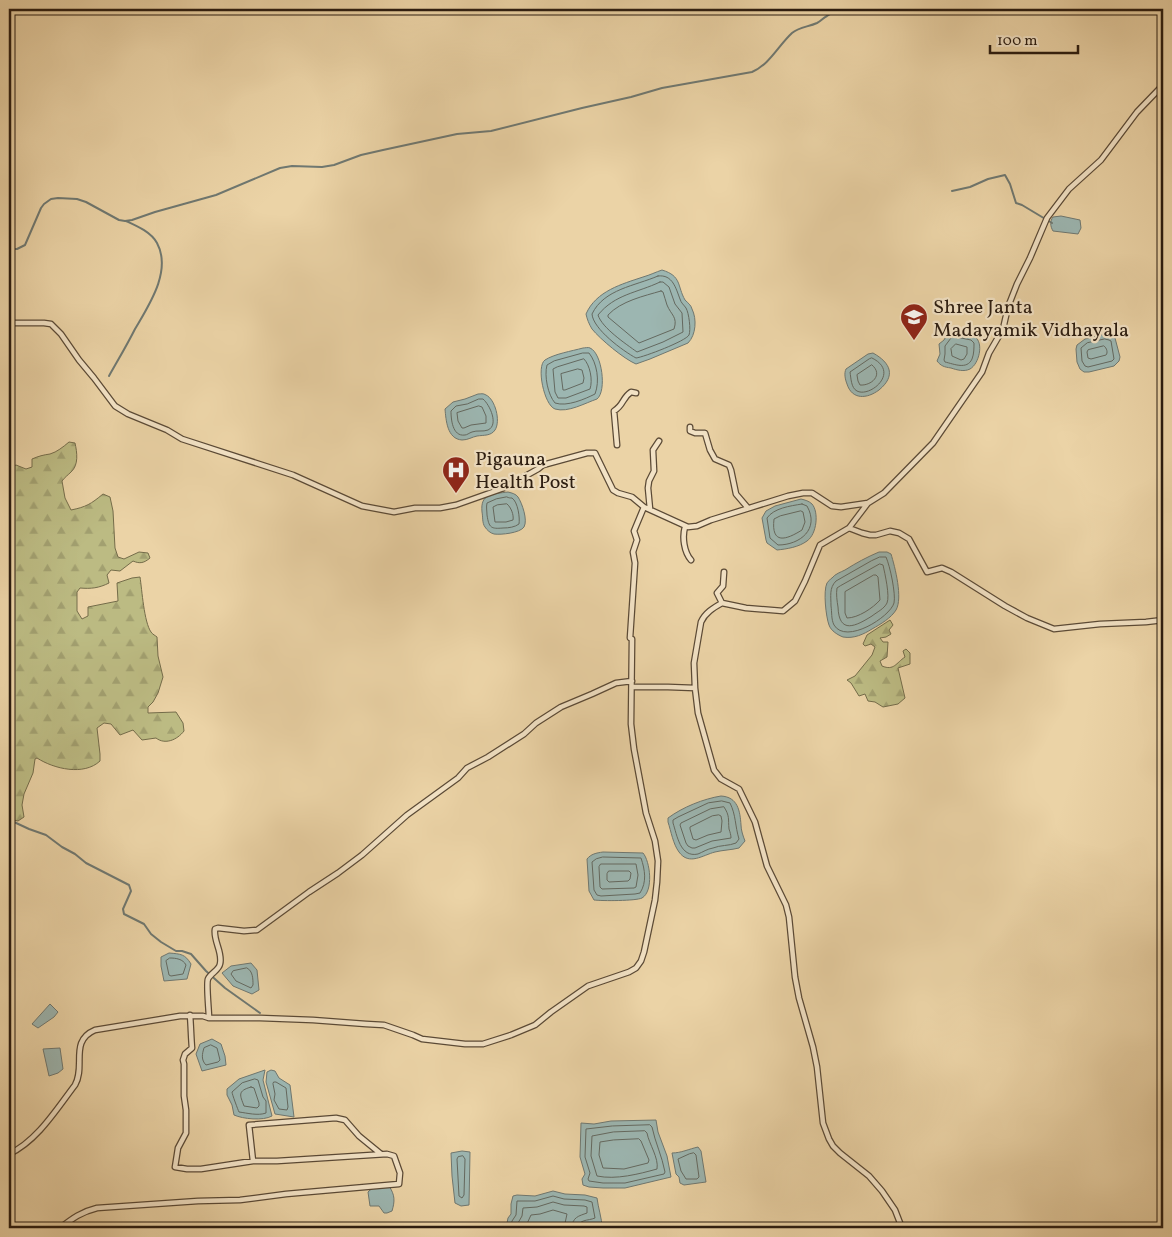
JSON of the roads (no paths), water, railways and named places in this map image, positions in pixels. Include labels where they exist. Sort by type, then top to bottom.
[{"type":"street","points":[[902,1228],[895,1210],[869,1176],[840,1153],[829,1139],[824,1123],[813,1047],[795,977],[786,905],[767,866],[755,822],[739,789],[721,779],[714,770],[698,713],[694,663],[701,622],[704,616],[722,603],[746,608],[783,611],[795,601],[820,545],[849,528],[868,503],[884,493],[934,443],[982,372],[989,353],[1003,329],[1017,284],[1047,218],[1069,189],[1101,160],[1136,112],[1163,85]]},
{"type":"street","points":[[9,323],[51,324],[61,334],[112,402],[128,414],[167,430],[182,439],[293,475],[362,506],[394,512],[415,508],[440,508],[456,505],[504,488],[543,465],[587,453],[595,453],[613,490],[632,497],[644,507],[688,527],[697,526],[748,508],[803,493],[812,493],[832,506],[841,507],[868,503]]},
{"type":"street","points":[[617,445],[614,411],[620,407],[626,395],[632,392],[636,393]]},
{"type":"street","points":[[690,427],[690,431],[695,433],[705,433],[715,459],[728,465],[731,470],[736,494],[748,508]]},
{"type":"street","points":[[650,509],[649,480],[654,471],[653,450],[659,441]]},
{"type":"street","points":[[9,1154],[33,1138],[75,1086],[78,1080],[78,1056],[81,1042],[86,1035],[95,1030],[190,1015],[209,1018],[313,1020],[366,1024],[384,1026],[422,1039],[483,1044],[536,1025],[588,986],[632,970],[641,961],[655,900],[658,861],[655,841],[646,813],[631,724],[632,639],[630,638],[635,563],[633,552],[637,540],[634,531],[644,507]]},
{"type":"street","points":[[685,526],[683,534],[688,556],[691,560]]},
{"type":"street","points":[[849,528],[870,535],[890,531],[899,533],[909,539],[927,572],[942,568],[951,572],[1005,606],[1054,629],[1163,620]]},
{"type":"street","points":[[722,603],[717,593],[724,586],[724,572]]},
{"type":"street","points":[[209,1018],[207,984],[208,979],[218,967],[220,960],[215,939],[215,929],[258,930],[362,855],[407,815],[458,778],[468,768],[524,734],[536,723],[561,707],[616,683],[632,681]]},
{"type":"street","points":[[632,688],[668,686],[695,688]]},
{"type":"street","points":[[190,1015],[192,1048],[185,1054],[183,1060],[186,1133],[178,1148],[175,1166],[187,1170],[253,1161],[387,1154]]},
{"type":"street","points":[[60,1228],[83,1212],[97,1208],[240,1200],[399,1184],[400,1173],[394,1156],[380,1154],[358,1136],[345,1120],[336,1118],[249,1125],[253,1161]]},
{"type":"water","points":[[1061,216],[1080,220],[1081,228],[1078,234],[1053,231],[1051,222],[1053,217]]},
{"type":"water","points":[[662,270],[676,278],[685,300],[691,306],[695,317],[694,331],[688,343],[636,364],[606,343],[592,329],[586,314],[590,306],[603,294],[627,282]]},
{"type":"water","points":[[956,332],[974,336],[978,340],[980,348],[978,358],[976,363],[968,370],[945,367],[937,361],[940,354],[939,344],[948,333]]},
{"type":"water","points":[[1105,334],[1115,338],[1120,357],[1119,361],[1114,366],[1084,372],[1080,369],[1077,362],[1077,345],[1085,339]]},
{"type":"water","points":[[590,348],[598,357],[602,372],[600,395],[597,399],[576,407],[565,410],[555,409],[548,401],[542,385],[542,364],[553,356]]},
{"type":"water","points":[[873,353],[887,365],[889,370],[888,380],[879,390],[870,395],[856,395],[852,393],[847,384],[846,369],[868,354]]},
{"type":"water","points":[[478,394],[486,395],[492,401],[497,416],[497,426],[495,430],[487,435],[464,440],[457,439],[450,433],[448,428],[445,409],[453,402]]},
{"type":"water","points":[[508,492],[516,495],[521,503],[525,516],[524,527],[519,531],[493,534],[483,524],[483,501],[485,498],[497,493]]},
{"type":"water","points":[[801,499],[810,502],[816,512],[816,523],[813,533],[807,541],[800,545],[777,550],[767,543],[762,518],[766,511],[775,506]]},
{"type":"water","points":[[879,552],[891,554],[899,590],[896,610],[886,621],[866,633],[859,636],[843,637],[831,629],[829,625],[825,598],[827,583],[836,574]]},
{"type":"water","points":[[721,796],[735,802],[740,815],[745,841],[739,848],[715,852],[692,859],[683,856],[675,845],[668,818],[693,804]]},
{"type":"water","points":[[603,852],[643,853],[650,876],[648,889],[642,898],[611,901],[594,900],[589,891],[587,859],[594,854]]},
{"type":"water","points":[[169,953],[182,955],[187,958],[191,964],[187,979],[164,981],[161,957]]},
{"type":"water","points":[[251,963],[257,970],[259,990],[252,994],[233,986],[222,973],[231,966]]},
{"type":"water","points":[[50,1004],[58,1012],[54,1017],[38,1028],[32,1024]]},
{"type":"water","points":[[212,1039],[221,1044],[226,1065],[202,1071],[196,1054],[200,1044]]},
{"type":"water","points":[[60,1048],[63,1069],[49,1076],[43,1049]]},
{"type":"water","points":[[265,1070],[263,1080],[272,1116],[264,1119],[253,1119],[234,1115],[227,1095],[227,1089],[239,1079]]},
{"type":"water","points":[[275,1071],[279,1078],[290,1085],[294,1117],[275,1114],[266,1082],[267,1072]]},
{"type":"water","points":[[656,1120],[671,1177],[625,1188],[589,1187],[583,1185],[582,1179],[585,1174],[580,1157],[581,1123],[594,1124],[611,1121]]},
{"type":"water","points":[[698,1147],[701,1151],[706,1182],[684,1185],[680,1183],[679,1177],[676,1174],[672,1153]]},
{"type":"water","points":[[470,1152],[469,1205],[461,1206],[455,1203],[451,1153]]},
{"type":"water","points":[[389,1186],[394,1198],[392,1211],[384,1213],[379,1206],[370,1206],[368,1192],[375,1188]]},
{"type":"water","points":[[553,1191],[597,1198],[602,1227],[597,1228],[593,1224],[572,1228],[506,1228],[511,1214],[513,1196],[535,1196]]},
{"type":"waterway","points":[[9,249],[17,249],[25,245],[41,208],[51,199],[77,199],[119,220],[132,220],[216,195],[280,168],[334,165],[361,155],[383,150],[457,134],[491,131],[662,88],[752,72],[769,60],[795,31],[817,23],[841,9]]},
{"type":"waterway","points":[[952,191],[1005,175],[1016,203],[1052,223]]},
{"type":"waterway","points":[[109,376],[152,299],[157,288],[162,265],[161,254],[154,239],[143,230],[126,221]]},
{"type":"waterway","points":[[9,821],[46,835],[86,863],[129,885],[131,891],[123,909],[124,914],[144,924],[151,934],[176,951],[191,954],[225,988],[260,1013]]},
{"type":"place","name":"Shree Janta Madayamik Vidhayala","points":[[914,341]]},
{"type":"place","name":"Pigauna Health Post","points":[[456,494]]}]
